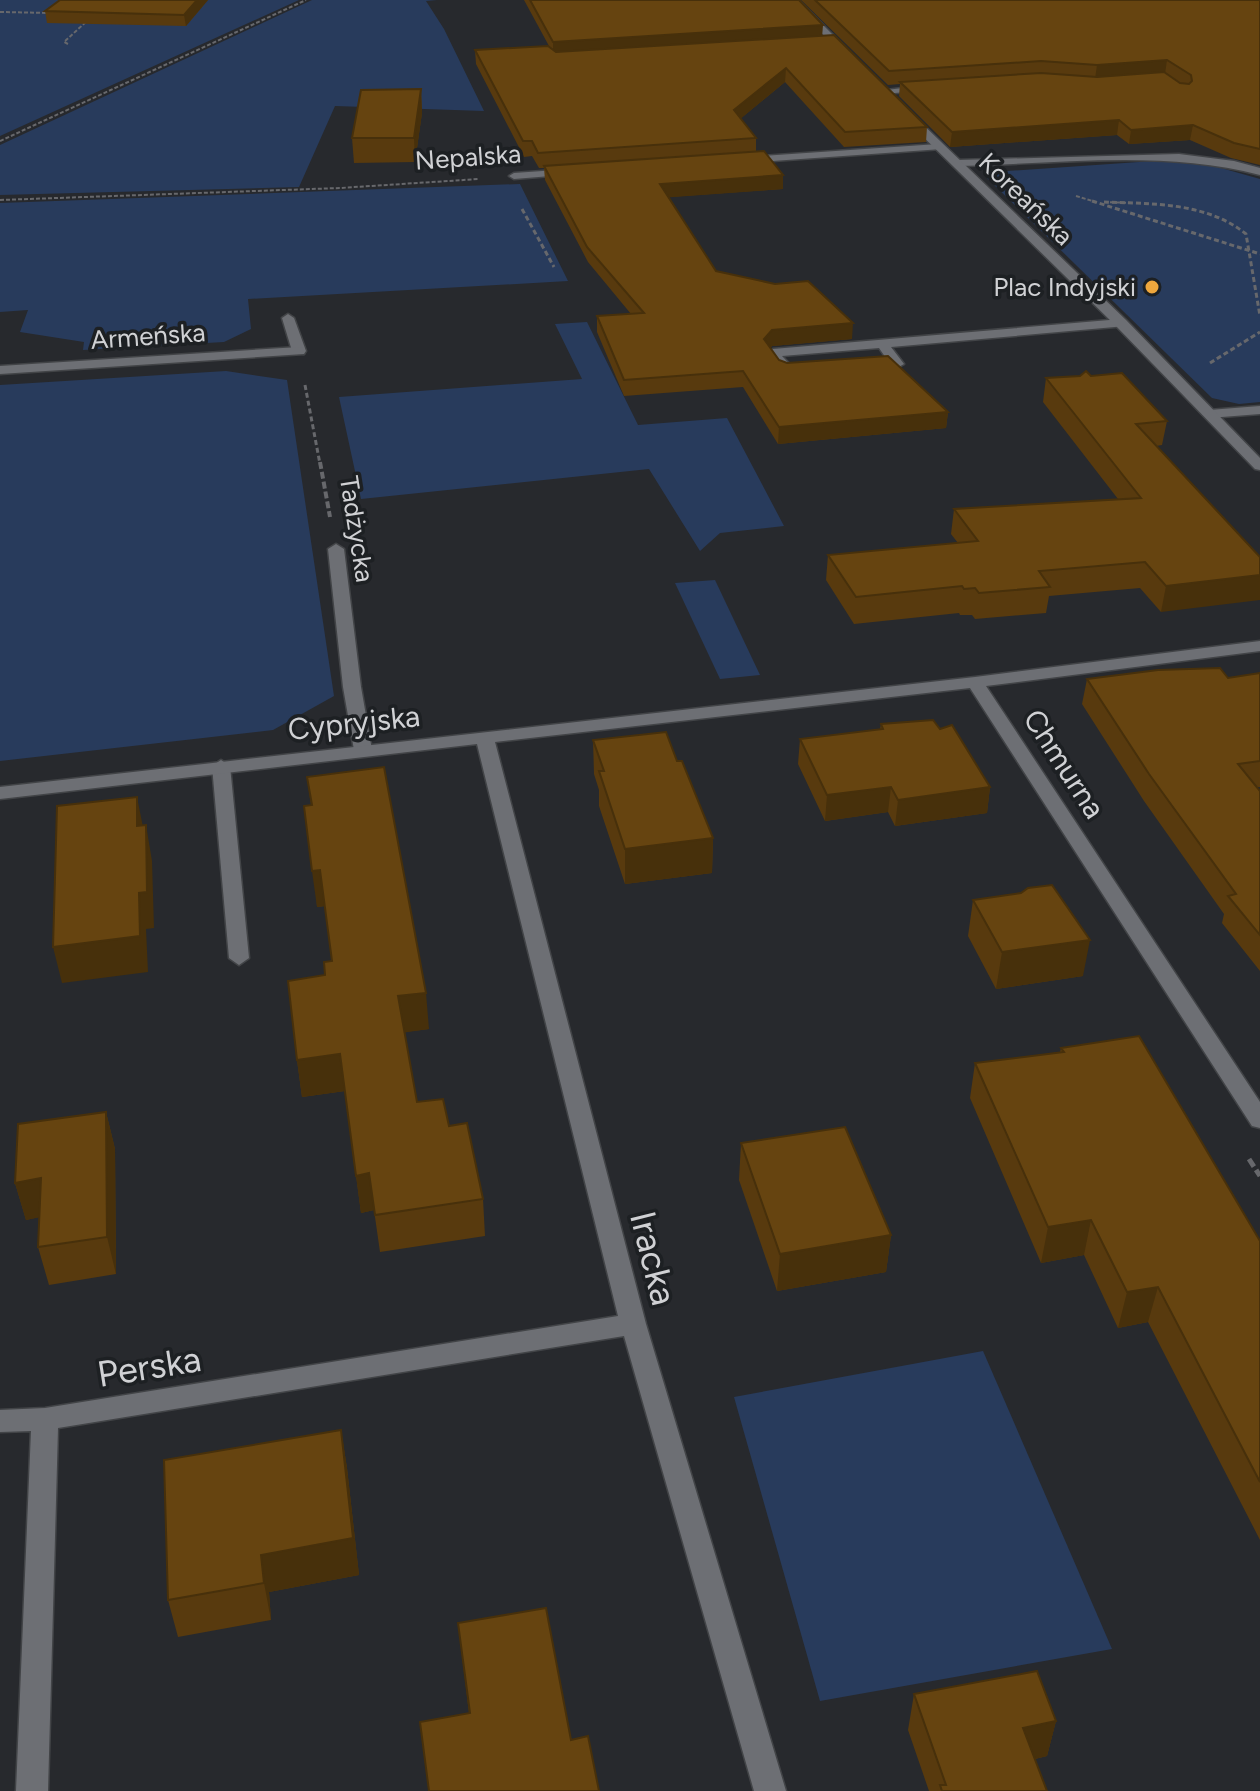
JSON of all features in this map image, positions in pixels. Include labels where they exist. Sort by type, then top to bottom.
[{"type":"street","points":[[793,0],[831,44],[855,62]]},
{"type":"street","name":"Koreańska","points":[[938,87],[878,86],[1121,323],[1260,466]]},
{"type":"street","points":[[728,161],[938,147]]},
{"type":"street","points":[[958,163],[1179,157],[1234,164],[1260,172]]},
{"type":"street","name":"Nepalska","points":[[510,177],[589,171]]},
{"type":"street","points":[[288,318],[299,351]]},
{"type":"street","points":[[802,371],[786,372],[773,353],[1121,323]]},
{"type":"street","points":[[849,367],[897,364],[883,344]]},
{"type":"street","name":"Armeńska","points":[[0,370],[299,351]]},
{"type":"street","points":[[1209,414],[1260,410]]},
{"type":"street","name":"Tadżycka","points":[[336,549],[352,687],[363,750]]},
{"type":"street","name":"Chmurna","points":[[1260,646],[975,682],[1260,1120]]},
{"type":"street","name":"Cypryjska","points":[[0,793],[975,682]]},
{"type":"street","name":"Iracka","points":[[485,738],[633,1324],[770,1791]]},
{"type":"street","points":[[221,766],[239,958]]},
{"type":"street","name":"Perska","points":[[0,1421],[45,1419],[633,1324]]},
{"type":"street","points":[[32,1791],[45,1419]]},
{"type":"path","points":[[0,141],[306,0]]},
{"type":"path","points":[[0,12],[48,13]]},
{"type":"path","points":[[68,44],[64,42],[68,36],[95,15]]},
{"type":"path","points":[[510,177],[554,267]]},
{"type":"path","name":"Nepalska","points":[[0,200],[340,188],[510,177]]},
{"type":"path","points":[[1072,194],[1260,254]]},
{"type":"path","points":[[1099,203],[1153,203],[1209,213],[1232,223],[1246,234],[1260,316]]},
{"type":"path","points":[[1209,363],[1260,332]]},
{"type":"path","name":"Tadżycka","points":[[299,351],[336,549]]},
{"type":"shaded area","points":[[0,0],[299,0],[0,136]]},
{"type":"shaded area","points":[[312,0],[437,0],[426,1],[444,29],[484,111],[335,106],[299,187],[0,195],[0,145]]},
{"type":"shaded area","name":"Plac Indyjski","points":[[1168,160],[1207,164],[1260,179],[1260,402],[1239,404],[1212,398],[986,177],[1007,171]]},
{"type":"shaded area","points":[[520,184],[568,281],[248,299],[251,329],[224,342],[83,350],[84,342],[20,332],[28,310],[0,312],[0,203]]},
{"type":"shaded area","points":[[587,322],[638,425],[727,418],[784,526],[720,533],[700,551],[649,469],[361,499],[339,397],[582,379],[555,324]]},
{"type":"shaded area","points":[[226,371],[287,380],[334,696],[273,730],[0,761],[0,385]]},
{"type":"shaded area","points":[[715,580],[760,675],[720,679],[675,583]]},
{"type":"shaded area","points":[[983,1351],[1112,1649],[820,1701],[734,1397]]},
{"type":"building","points":[[60,0],[197,0],[184,15],[45,11]]},
{"type":"building","points":[[530,0],[799,0],[823,25],[553,42]]},
{"type":"building","points":[[815,0],[1260,0],[1260,149],[1234,143],[1193,125],[1131,130],[1119,120],[952,132],[900,82],[1041,73],[1097,77],[1164,72],[1180,83],[1189,84],[1191,75],[1167,60],[1097,65],[1041,61],[889,71]]},
{"type":"building","points":[[834,35],[927,127],[845,132],[786,68],[734,110],[756,138],[538,153],[532,141],[523,141],[475,50],[548,46],[556,52]]},
{"type":"building","points":[[421,89],[414,138],[352,138],[361,90]]},
{"type":"building","points":[[764,151],[783,175],[660,184],[716,271],[775,284],[808,281],[853,323],[772,330],[764,339],[779,360],[787,363],[888,356],[948,412],[779,427],[743,371],[624,380],[597,316],[644,313],[587,247],[544,166]]},
{"type":"building","points":[[1086,371],[1091,376],[1122,373],[1167,421],[1136,424],[1260,557],[1260,575],[1166,586],[1145,562],[1039,571],[1050,587],[979,593],[975,588],[964,589],[962,586],[856,597],[828,555],[978,541],[954,509],[1141,498],[1046,378],[1080,376]]},
{"type":"building","points":[[1220,668],[1228,678],[1260,673],[1260,761],[1238,764],[1260,791],[1260,935],[1228,896],[1236,894],[1149,774],[1087,679],[1158,670]]},
{"type":"building","points":[[933,720],[940,729],[952,725],[990,787],[898,800],[891,787],[827,795],[800,739],[883,729],[881,724]]},
{"type":"building","points":[[666,732],[677,761],[682,761],[713,838],[625,849],[599,771],[604,771],[593,740]]},
{"type":"building","points":[[384,767],[426,993],[398,996],[417,1102],[443,1099],[449,1126],[467,1123],[483,1199],[375,1215],[369,1173],[356,1176],[340,1054],[297,1060],[288,981],[325,975],[324,962],[332,961],[320,870],[312,871],[304,806],[312,805],[307,777]]},
{"type":"building","points":[[137,797],[137,826],[146,825],[147,892],[139,893],[140,936],[53,947],[57,806]]},
{"type":"building","points":[[1052,885],[1090,940],[1002,952],[973,900]]},
{"type":"building","points":[[1139,1036],[1260,1241],[1260,1482],[1158,1287],[1127,1292],[1091,1220],[1048,1227],[975,1063],[1064,1052],[1061,1048]]},
{"type":"building","points":[[106,1112],[107,1237],[38,1247],[41,1178],[15,1183],[18,1124]]},
{"type":"building","points":[[845,1127],[891,1235],[780,1254],[741,1143]]},
{"type":"building","points":[[341,1430],[353,1538],[261,1555],[264,1583],[168,1600],[164,1460]]},
{"type":"building","points":[[546,1608],[571,1740],[588,1736],[599,1791],[429,1791],[420,1722],[470,1713],[458,1623]]},
{"type":"building","points":[[1037,1671],[1056,1721],[1023,1728],[1047,1791],[942,1791],[940,1785],[946,1785],[914,1694]]},
{"type":"place","name":"Plac Indyjski","points":[[1152,287]]}]
